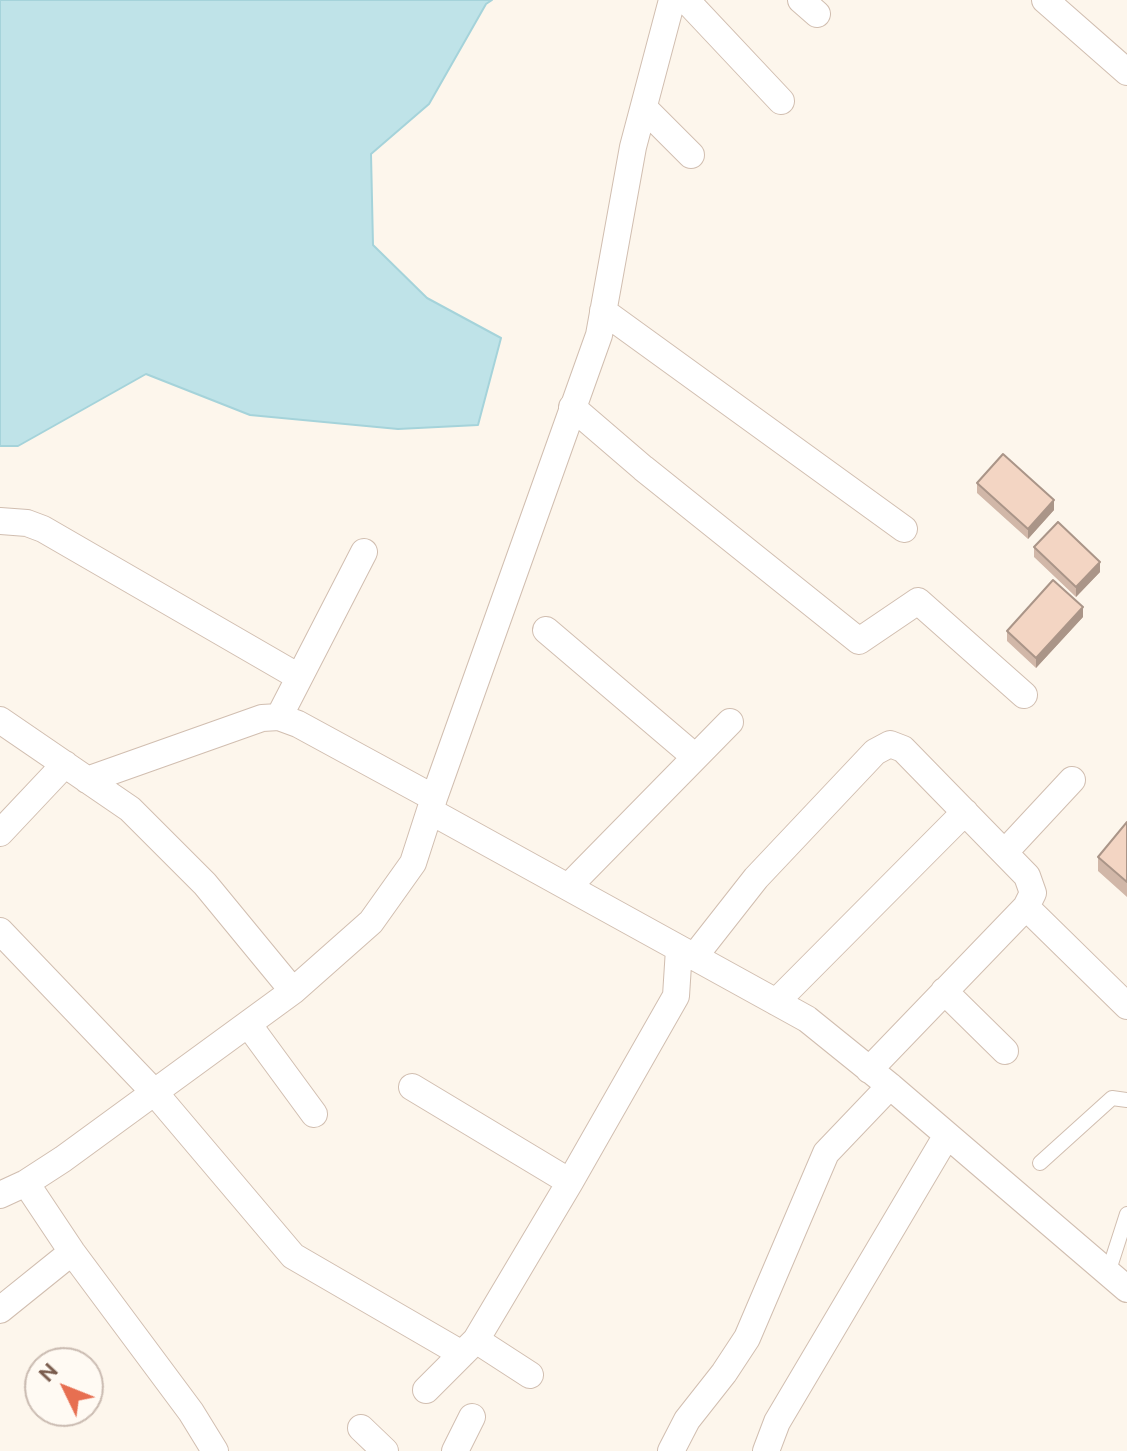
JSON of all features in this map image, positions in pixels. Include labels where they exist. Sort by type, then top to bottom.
[{"type":"street","points":[[0,1195],[26,1183],[293,991],[371,922],[413,863],[599,335],[633,147],[672,0]]},
{"type":"street","points":[[686,0],[781,101]]},
{"type":"street","points":[[1045,0],[1127,72]]},
{"type":"street","points":[[644,108],[691,155]]},
{"type":"street","points":[[603,311],[904,529]]},
{"type":"street","points":[[572,407],[643,468],[859,641],[918,601],[1024,695]]},
{"type":"street","points":[[0,521],[27,523],[43,529],[299,677]]},
{"type":"street","points":[[279,717],[364,552]]},
{"type":"street","points":[[546,630],[694,756]]},
{"type":"street","points":[[87,780],[262,718],[279,717],[298,724],[568,887],[807,1019],[890,1086],[1117,1281]]},
{"type":"street","points":[[0,720],[130,809],[205,884],[293,991]]},
{"type":"street","points":[[568,887],[730,722]]},
{"type":"street","points":[[426,1390],[469,1347],[570,1182],[676,996],[687,953],[875,752],[890,744],[903,749],[1005,852],[1027,876],[1033,893],[1026,907],[869,1070]]},
{"type":"street","points":[[0,833],[65,764]]},
{"type":"street","points":[[1005,852],[1072,780]]},
{"type":"street","points":[[776,1002],[965,812]]},
{"type":"street","points":[[1026,907],[1127,1006]]},
{"type":"street","points":[[0,931],[155,1093],[293,1256],[530,1375]]},
{"type":"street","points":[[944,991],[1005,1051]]},
{"type":"street","points":[[248,1024],[314,1114]]},
{"type":"street","points":[[671,1451],[687,1420],[747,1338],[826,1153],[890,1086]]},
{"type":"street","points":[[412,1087],[570,1182]]},
{"type":"street","points":[[766,1451],[777,1422],[947,1135]]},
{"type":"street","points":[[26,1183],[72,1252],[191,1412],[215,1451]]},
{"type":"street","points":[[0,1310],[72,1252]]},
{"type":"street","points":[[455,1451],[472,1417]]},
{"type":"street","points":[[361,1428],[385,1451]]},
{"type":"lane","points":[[1040,1163],[1112,1098],[1127,1100]]},
{"type":"lane","points":[[1117,1281],[1127,1214]]},
{"type":"water","points":[[0,0],[492,0],[486,4],[429,104],[371,154],[373,245],[427,298],[501,338],[478,425],[398,429],[250,415],[146,374],[18,446],[0,446]]},
{"type":"building","points":[[1003,454],[1054,500],[1028,529],[977,483]]},
{"type":"building","points":[[1058,522],[1100,562],[1076,587],[1034,547]]},
{"type":"building","points":[[1053,580],[1083,607],[1036,658],[1007,631]]},
{"type":"building","points":[[1127,822],[1127,882],[1098,857]]}]
